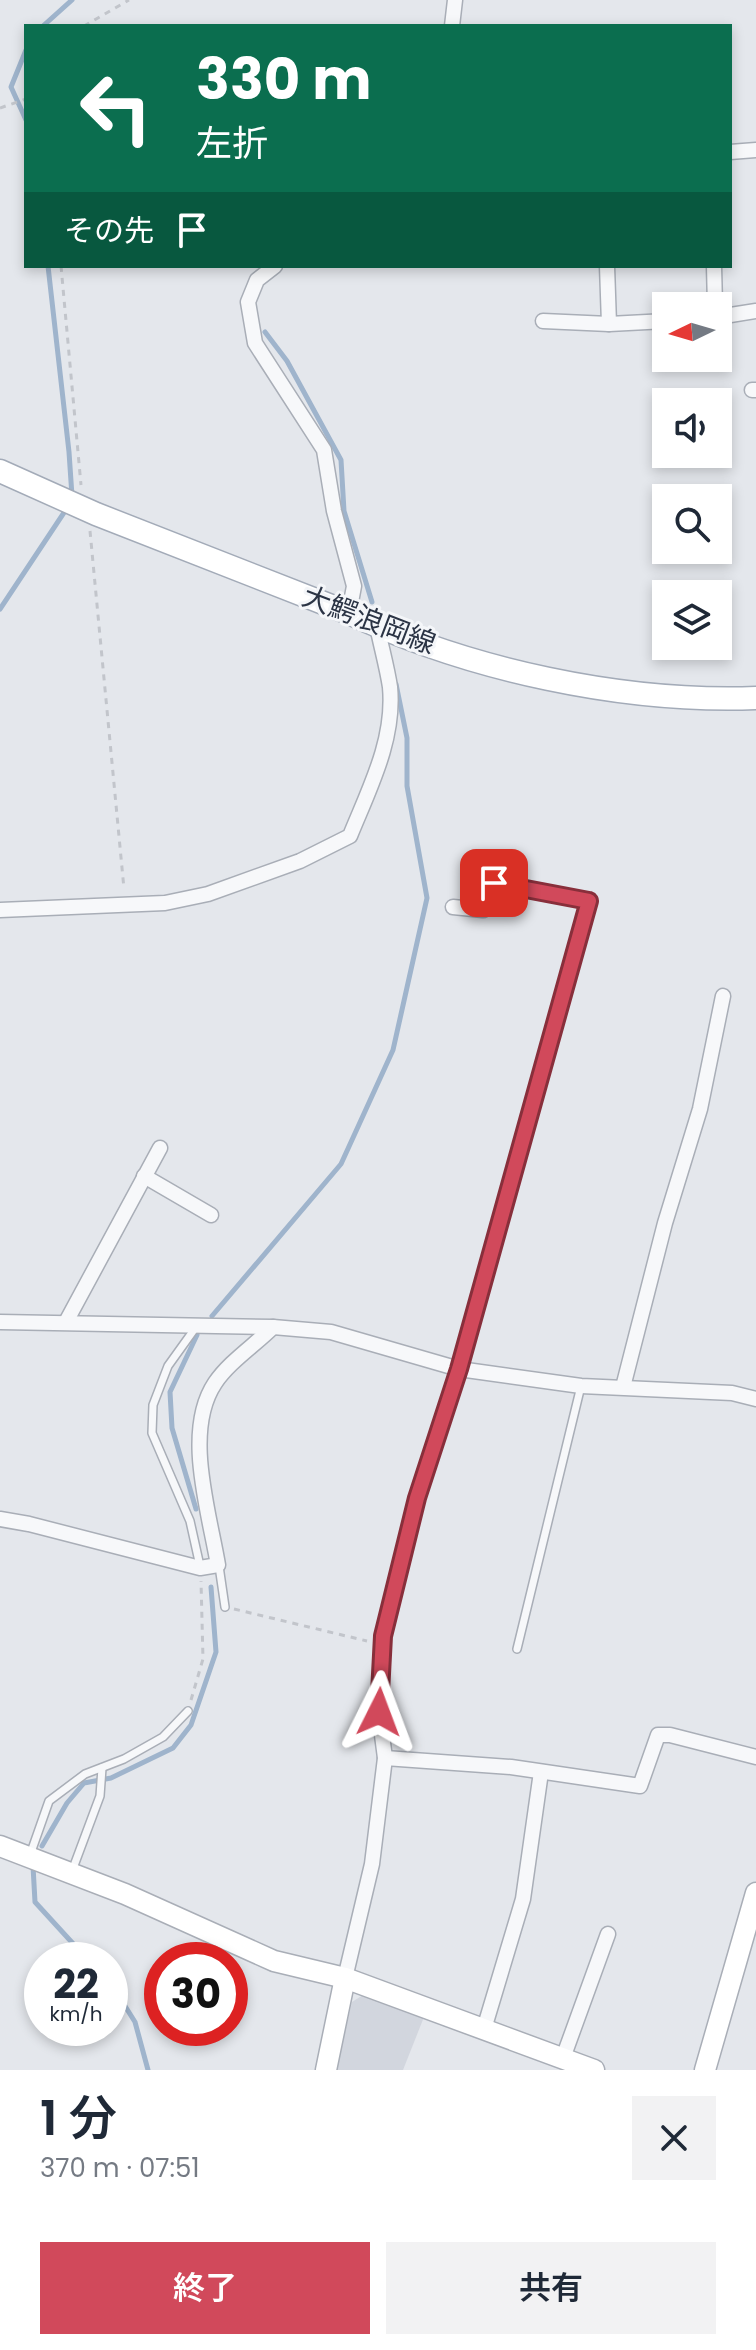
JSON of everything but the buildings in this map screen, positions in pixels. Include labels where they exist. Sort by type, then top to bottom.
[{"type":"main road","name":"大鰐浪岡線","points":[[0,471],[90,511],[377,626],[526,674],[659,696],[756,698]]},
{"type":"street","points":[[452,24],[455,0]]},
{"type":"street","points":[[732,152],[756,150]]},
{"type":"street","points":[[272,268],[257,280],[248,302],[255,343],[324,450],[334,511],[354,586],[349,613]]},
{"type":"street","points":[[607,268],[609,324]]},
{"type":"street","points":[[714,268],[715,292]]},
{"type":"street","points":[[732,315],[756,311]]},
{"type":"street","points":[[543,321],[609,324],[652,322]]},
{"type":"street","points":[[0,910],[165,903],[208,894],[300,861],[350,836],[379,766],[390,724],[390,688],[377,626]]},
{"type":"street","points":[[326,2070],[372,1864],[385,1758],[379,1712],[382,1645],[417,1498],[459,1369],[589,901],[494,883],[483,910],[453,907]]},
{"type":"street","points":[[623,1387],[665,1223],[700,1109],[723,996]]},
{"type":"street","points":[[66,1322],[160,1148]]},
{"type":"street","points":[[144,1176],[211,1215]]},
{"type":"street","points":[[0,1322],[273,1327],[331,1332],[459,1369],[581,1386],[732,1393],[756,1399]]},
{"type":"street","points":[[0,1519],[200,1568],[218,1565],[198,1446],[204,1403],[217,1381],[273,1327]]},
{"type":"street","points":[[385,1758],[511,1767],[640,1786],[658,1735],[670,1735],[756,1757]]},
{"type":"street","points":[[484,2029],[523,1899],[541,1772]]},
{"type":"street","points":[[0,1846],[125,1894],[274,1961],[345,1978],[594,2070]]},
{"type":"street","points":[[705,2070],[756,1893]]},
{"type":"street","points":[[563,2058],[608,1934]]},
{"type":"lane","points":[[197,1325],[168,1366],[153,1405],[152,1433],[190,1521],[200,1568]]},
{"type":"lane","points":[[517,1649],[581,1386]]},
{"type":"lane","points":[[218,1565],[225,1607]]},
{"type":"lane","points":[[30,1855],[49,1801],[85,1774],[163,1737],[188,1711]]},
{"type":"lane","points":[[71,1874],[100,1796],[102,1768]]},
{"type":"path","points":[[87,24],[129,0]]},
{"type":"path","points":[[0,108],[24,100]]},
{"type":"path","points":[[61,268],[90,511],[88,536],[126,905]]},
{"type":"path","points":[[188,1711],[203,1659],[204,1616],[200,1568]]},
{"type":"path","points":[[225,1607],[382,1645]]},
{"type":"shaded area","points":[[363,1995],[424,2017],[403,2070],[336,2070],[352,2002]]},
{"type":"waterway","points":[[45,24],[72,0]]},
{"type":"waterway","points":[[24,55],[11,87],[24,116]]},
{"type":"waterway","points":[[48,268],[72,496]]},
{"type":"waterway","points":[[265,332],[287,361],[341,460],[344,511],[372,602]]},
{"type":"waterway","points":[[0,609],[67,508]]},
{"type":"waterway","points":[[212,1316],[341,1164],[393,1050],[427,898],[407,786],[407,738],[396,684]]},
{"type":"waterway","points":[[196,1509],[172,1428],[170,1392],[197,1335]]},
{"type":"waterway","points":[[42,1846],[67,1803],[84,1783],[111,1778],[173,1748],[191,1725],[216,1652],[211,1587]]},
{"type":"waterway","points":[[33,1866],[35,1902],[72,1942]]},
{"type":"waterway","points":[[128,2011],[135,2022],[148,2070]]},
{"type":"route","points":[[379,1712],[383,1636],[417,1498],[459,1369],[589,901],[494,883]]}]
